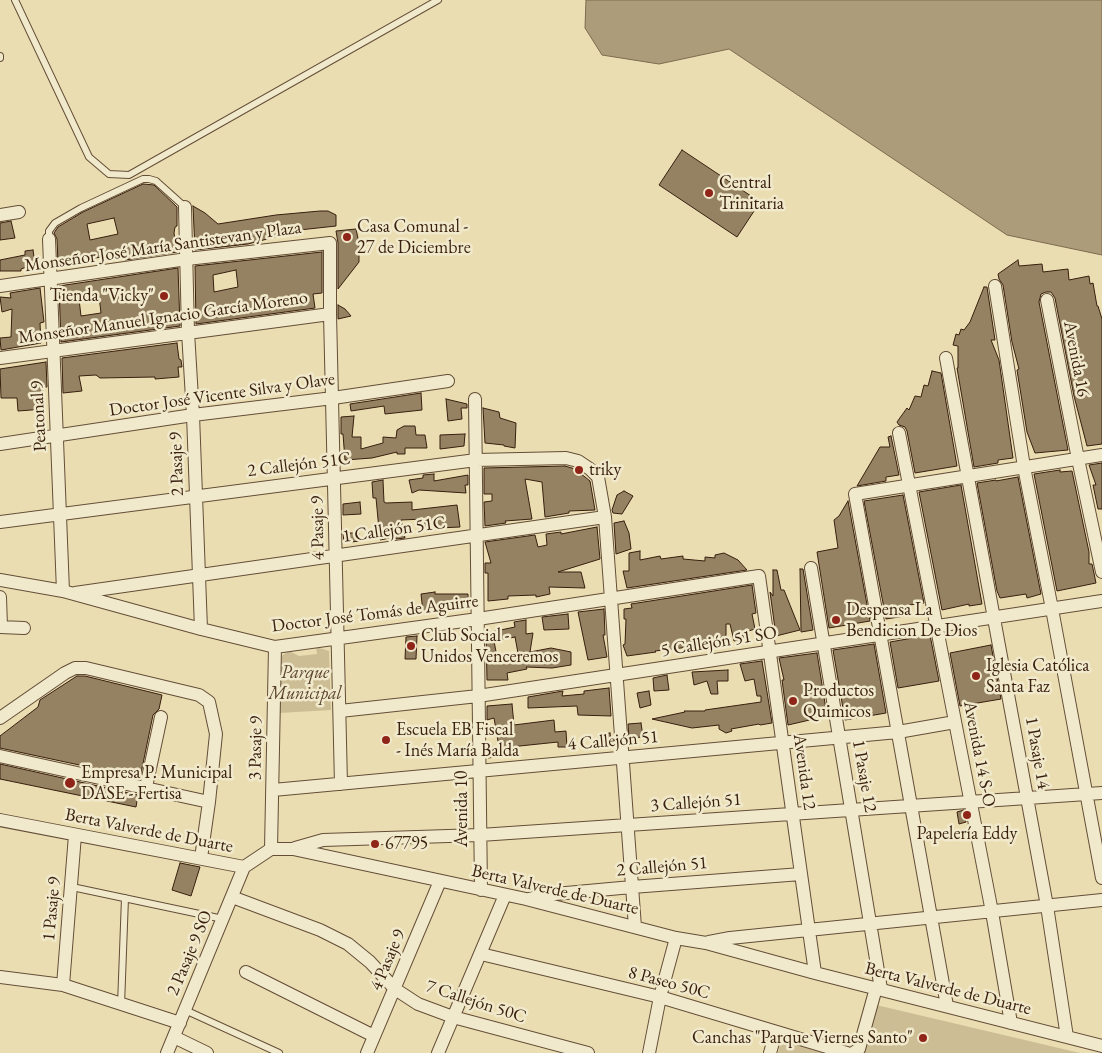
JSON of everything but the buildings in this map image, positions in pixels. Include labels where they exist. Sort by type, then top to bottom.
[{"type":"street","name":"2 Pasaje 9","points":[[185,207],[188,332],[201,629]]},
{"type":"street","points":[[0,215],[19,212]]},
{"type":"street","name":"Peatonal 9","points":[[49,239],[52,350],[67,593]]},
{"type":"street","name":"Monseñor José María Santistevan y Plaza","points":[[0,286],[187,258],[330,243]]},
{"type":"street","name":"4 Pasaje 9","points":[[330,243],[341,784]]},
{"type":"street","points":[[995,286],[1024,467],[1102,878]]},
{"type":"street","name":"Avenida 16","points":[[1047,300],[1102,572]]},
{"type":"street","name":"Monseñor Manuel Ignacio García Moreno","points":[[0,358],[330,314]]},
{"type":"street","name":"1 Pasaje 14","points":[[946,358],[1028,798],[1067,1037]]},
{"type":"street","name":"Doctor José Vicente Silva y Olave","points":[[0,444],[193,415],[333,398],[448,381]]},
{"type":"street","name":"Avenida 10","points":[[475,399],[481,890]]},
{"type":"street","name":"Avenida 14 S-O","points":[[899,433],[992,912],[1011,1023]]},
{"type":"street","points":[[947,1006],[855,494],[1102,455]]},
{"type":"street","name":"2 Callejón 51C","points":[[0,522],[476,460],[566,458],[578,461],[598,477],[605,517]]},
{"type":"street","points":[[605,517],[635,927]]},
{"type":"street","name":"1 Callejón 51C","points":[[67,593],[605,517]]},
{"type":"street","name":"1 Pasaje 12","points":[[811,568],[871,924],[879,989]]},
{"type":"street","name":"Doctor José Tomás de Aguirre","points":[[0,580],[67,593],[275,647],[478,619],[759,576]]},
{"type":"street","name":"Avenida 12","points":[[759,576],[815,973]]},
{"type":"street","points":[[0,597],[0,627],[24,628]]},
{"type":"street","name":"5 Callejón 51 SO","points":[[340,711],[478,696],[1102,601]]},
{"type":"street","name":"3 Pasaje 9","points":[[271,849],[275,647]]},
{"type":"street","points":[[0,718],[74,668],[86,668],[199,695],[209,702],[216,734],[201,858]]},
{"type":"street","points":[[146,787],[161,717]]},
{"type":"street","name":"4 Callejón 51","points":[[273,790],[898,732],[955,722]]},
{"type":"street","points":[[0,756],[209,802]]},
{"type":"street","name":"3 Callejón 51","points":[[293,849],[323,840],[480,835],[1102,793]]},
{"type":"street","name":"Berta Valverde de Duarte","points":[[0,820],[244,867],[271,849],[293,849],[526,899],[676,938],[706,943],[815,973],[1102,1046]]},
{"type":"street","name":"1 Pasaje 9","points":[[63,985],[75,835]]},
{"type":"street","name":"2 Pasaje 9 SO","points":[[167,1053],[244,867]]},
{"type":"street","name":"2 Callejón 51","points":[[526,899],[544,895],[632,887],[801,874]]},
{"type":"street","name":"4 Pasaje 9","points":[[367,1053],[440,881]]},
{"type":"street","points":[[438,1053],[504,895]]},
{"type":"street","name":"7 Callejón 50C","points":[[232,897],[320,930],[348,944],[370,962],[395,989],[418,1004],[453,1017],[588,1053]]},
{"type":"street","points":[[706,943],[730,938],[1102,900]]},
{"type":"street","points":[[649,1053],[660,997],[676,938]]},
{"type":"street","name":"8 Paseo 50C","points":[[480,954],[660,997],[847,1053]]},
{"type":"street","points":[[246,972],[374,1036]]},
{"type":"street","points":[[0,977],[63,985],[180,1023]]},
{"type":"street","points":[[853,1053],[859,1049],[879,989]]},
{"type":"street","points":[[770,1053],[776,1032]]},
{"type":"street","points":[[174,1037],[207,1053]]},
{"type":"lane","points":[[15,0],[89,157],[109,174],[129,175],[438,0]]},
{"type":"lane","points":[[49,239],[49,231],[55,223],[81,208],[143,179],[156,181],[185,207]]},
{"type":"lane","points":[[72,886],[223,919]]},
{"type":"lane","points":[[121,1005],[125,898]]},
{"type":"lane","points":[[185,1010],[279,1053]]},
{"type":"green space","name":"Parque Municipal","points":[[316,647],[329,651],[331,710],[279,713],[280,657],[293,648],[291,652],[299,656],[317,654]]},
{"type":"green space","points":[[872,1004],[1080,1053],[858,1053]]},
{"type":"green space","points":[[782,1038],[830,1053],[778,1053]]},
{"type":"shaded area","points":[[586,0],[1102,0],[1102,255],[1007,235],[729,49],[659,64],[602,55],[585,28]]},
{"type":"place","name":"Central Trinitaria","points":[[709,193]]},
{"type":"place","name":"Casa Comunal - 27 de Diciembre","points":[[347,237]]},
{"type":"place","name":"Tienda \"Vicky\"","points":[[164,296]]},
{"type":"place","name":"triky","points":[[579,470]]},
{"type":"place","name":"Despensa La Bendicion De Dios","points":[[836,620]]},
{"type":"place","name":"Club Social - Unidos Venceremos","points":[[411,646]]},
{"type":"place","name":"Iglesia Católica Santa Faz","points":[[976,676]]},
{"type":"place","name":"Productos Quimicos","points":[[793,701]]},
{"type":"place","name":"Escuela EB Fiscal - Inés María Balda","points":[[386,740]]},
{"type":"place","name":"Empresa P. Municipal DASE - Fertisa","points":[[70,783]]},
{"type":"place","name":"Papelería Eddy","points":[[967,815]]},
{"type":"place","name":"67795","points":[[375,844]]},
{"type":"place","name":"Canchas \"Parque Viernes Santo\"","points":[[923,1038]]}]
